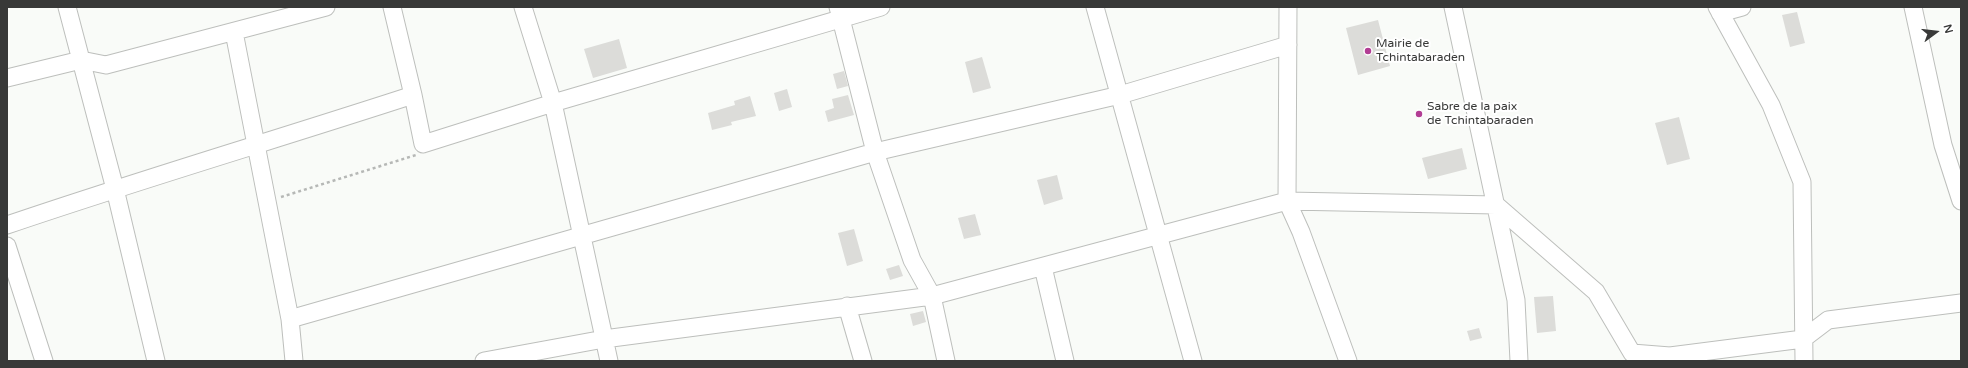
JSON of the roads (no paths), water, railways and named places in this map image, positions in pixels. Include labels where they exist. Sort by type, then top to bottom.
[{"type":"street","points":[[67,7],[115,188],[156,361]]},
{"type":"street","points":[[7,78],[81,60],[106,65],[326,7]]},
{"type":"street","points":[[392,7],[423,144],[839,13],[881,7]]},
{"type":"street","points":[[524,7],[553,104],[609,361]]},
{"type":"street","points":[[1095,7],[1193,361]]},
{"type":"street","points":[[1288,7],[1287,201],[1301,232],[1348,361]]},
{"type":"street","points":[[1453,7],[1516,300],[1519,361]]},
{"type":"street","points":[[1742,7],[1718,10],[1771,105],[1802,182],[1804,361]]},
{"type":"street","points":[[1913,7],[1944,145],[1961,201]]},
{"type":"street","points":[[839,13],[875,152],[912,260],[932,296],[946,361]]},
{"type":"street","points":[[234,32],[290,319],[294,361]]},
{"type":"street","points":[[290,319],[582,234],[875,152],[1120,95],[1288,45]]},
{"type":"street","points":[[7,225],[115,188],[256,146],[413,95]]},
{"type":"street","points":[[484,361],[604,339],[932,296],[1287,201],[1496,205],[1596,292],[1632,353],[1670,356],[1803,338],[1828,320],[1961,303]]},
{"type":"street","points":[[7,246],[44,361]]},
{"type":"street","points":[[1043,267],[1065,361]]},
{"type":"street","points":[[847,306],[863,361]]},
{"type":"place","name":"Mairie de Tchintabaraden","points":[[1368,51]]},
{"type":"place","name":"Sabre de la paix de Tchintabaraden","points":[[1419,114]]}]
